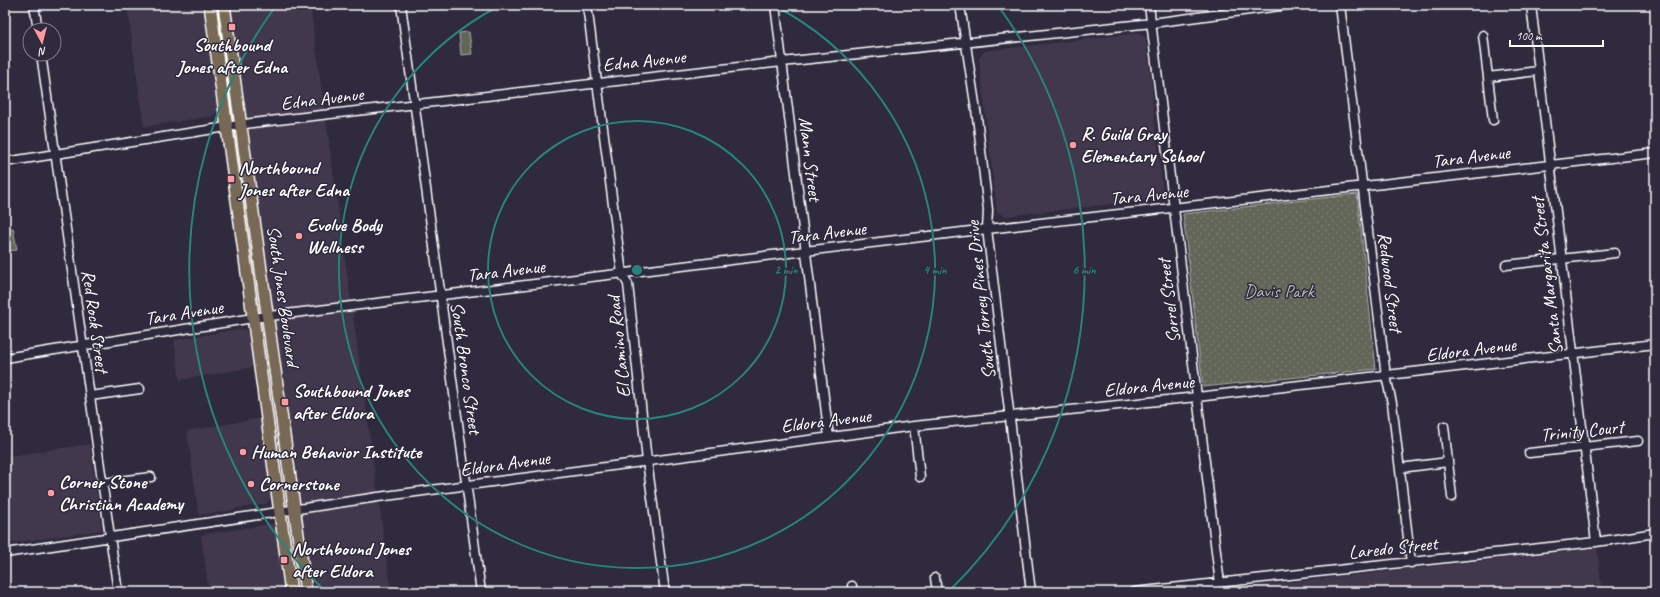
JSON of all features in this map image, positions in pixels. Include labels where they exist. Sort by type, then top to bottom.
[{"type":"main road","name":"South Jones Boulevard","points":[[210,5],[291,592]]},
{"type":"main road","name":"South Jones Boulevard","points":[[224,5],[306,592]]},
{"type":"street","points":[[34,5],[37,22]]},
{"type":"street","name":"South Bronco Street","points":[[402,5],[414,104],[481,592]]},
{"type":"street","name":"El Camino Road","points":[[588,5],[622,274],[628,284],[647,461],[665,592]]},
{"type":"street","name":"Mann Street","points":[[775,5],[829,437]]},
{"type":"street","name":"South Torrey Pines Drive","points":[[960,5],[977,117],[988,210],[987,229],[1031,592]]},
{"type":"street","name":"Sorrel Street","points":[[1150,5],[1220,588]]},
{"type":"street","name":"Edna Avenue","points":[[5,162],[227,126],[598,82],[1152,23],[1288,5]]},
{"type":"street","name":"Redwood Street","points":[[1340,5],[1386,376],[1392,403],[1411,562]]},
{"type":"street","name":"Santa Margarita Street","points":[[1531,5],[1596,542]]},
{"type":"street","points":[[1483,35],[1493,120]]},
{"type":"street","name":"Red Rock Street","points":[[42,62],[118,592]]},
{"type":"street","points":[[1488,77],[1538,71]]},
{"type":"street","name":"Tara Avenue","points":[[5,358],[253,318],[987,229],[1655,153]]},
{"type":"street","points":[[1506,265],[1614,253]]},
{"type":"street","name":"Eldora Avenue","points":[[5,553],[280,511],[466,485],[914,426],[1197,397],[1655,344]]},
{"type":"street","points":[[90,396],[140,389]]},
{"type":"street","points":[[914,426],[920,477]]},
{"type":"street","points":[[1444,426],[1452,497]]},
{"type":"street","name":"Trinity Court","points":[[1529,453],[1638,441]]},
{"type":"street","points":[[1400,468],[1448,462]]},
{"type":"street","points":[[102,483],[152,477]]},
{"type":"street","name":"Laredo Street","points":[[1134,592],[1211,583],[1220,588],[1411,562],[1596,542],[1655,533]]},
{"type":"street","points":[[935,578],[937,592]]},
{"type":"shaded area","points":[[127,5],[203,5],[217,109],[216,113],[212,116],[144,127]]},
{"type":"shaded area","points":[[230,5],[310,5],[391,590],[373,592],[314,592]]},
{"type":"shaded area","name":"R. Guild Gray Elementary School","points":[[1139,33],[1146,38],[1163,194],[1159,199],[1005,216],[997,212],[979,58],[985,51]]},
{"type":"shaded area","points":[[240,329],[246,330],[249,335],[254,367],[180,380],[174,340]]},
{"type":"shaded area","points":[[261,418],[272,497],[266,504],[239,508],[236,507],[236,510],[199,515],[187,431]]},
{"type":"shaded area","name":"Corner Stone Christian Academy","points":[[5,421],[10,456],[90,444],[102,530],[5,544]]},
{"type":"shaded area","points":[[276,523],[285,592],[209,592],[201,535]]},
{"type":"shaded area","points":[[1597,548],[1602,592],[1229,592],[1228,589]]},
{"type":"green space","points":[[469,32],[472,54],[461,55],[459,33]]},
{"type":"green space","name":"Davis Park","points":[[1357,194],[1376,369],[1203,387],[1183,214]]},
{"type":"green space","points":[[13,228],[17,250],[7,251],[5,229]]},
{"type":"place","name":"Southbound Jones after Edna","points":[[232,27]]},
{"type":"place","name":"R. Guild Gray Elementary School","points":[[1073,145]]},
{"type":"place","name":"Northbound Jones after Edna","points":[[231,179]]},
{"type":"place","name":"Evolve Body Wellness","points":[[299,236]]},
{"type":"place","name":"Southbound Jones after Eldora","points":[[285,402]]},
{"type":"place","name":"Human Behavior Institute","points":[[243,452]]},
{"type":"place","name":"Cornerstone","points":[[251,484]]},
{"type":"place","name":"Corner Stone Christian Academy","points":[[51,493]]},
{"type":"place","name":"Northbound Jones after Eldora","points":[[284,560]]}]
